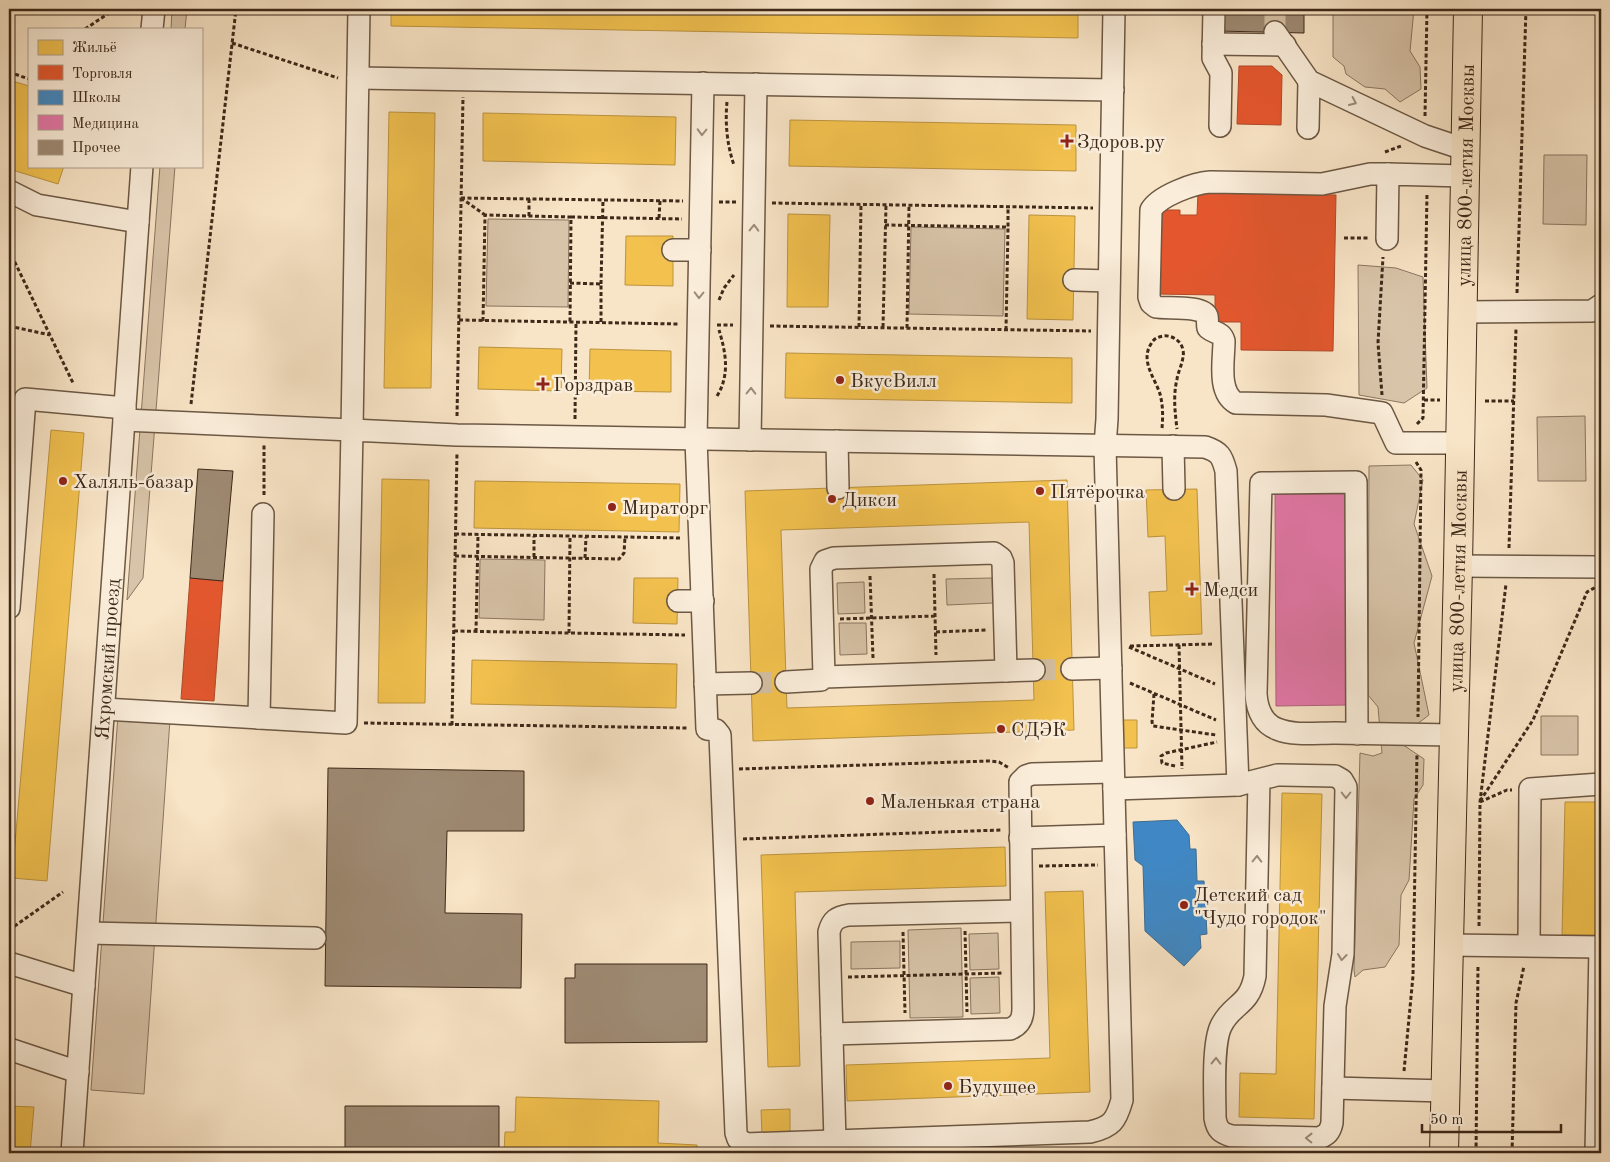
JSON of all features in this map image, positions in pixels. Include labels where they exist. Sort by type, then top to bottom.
[{"type":"main road","name":"улица 800-летия Москвы","points":[[1444,1153],[1458,566],[1468,9]]},
{"type":"street","points":[[152,28],[154,9]]},
{"type":"street","points":[[104,709],[346,723],[359,9]]},
{"type":"street","points":[[703,83],[700,250],[711,323],[697,415],[696,439],[707,729],[716,730],[720,735],[736,1133],[738,1139],[746,1144],[1090,1132],[1104,1129],[1110,1124],[1117,1117],[1122,1100],[1105,446],[1114,9]]},
{"type":"street","points":[[1214,9],[1213,58],[1221,73],[1220,126]]},
{"type":"street","points":[[1214,44],[1280,38],[1309,81],[1425,136],[1464,149]]},
{"type":"street","points":[[358,81],[703,83],[1113,90]]},
{"type":"street","points":[[1308,128],[1309,81]]},
{"type":"street","points":[[750,440],[756,84]]},
{"type":"street","name":"Яхромский проезд","points":[[72,1153],[142,168]]},
{"type":"street","points":[[1460,443],[1396,443],[1382,413],[1336,406],[1236,403],[1227,396],[1224,387],[1223,336],[1208,328],[1207,316],[1201,310],[1156,307],[1151,303],[1150,297],[1152,210],[1158,202],[1187,187],[1210,182],[1322,184],[1370,174],[1464,176]]},
{"type":"street","points":[[1385,248],[1388,174]]},
{"type":"street","points":[[9,191],[37,205],[138,222]]},
{"type":"street","points":[[673,250],[700,250]]},
{"type":"street","points":[[1074,280],[1109,281]]},
{"type":"street","points":[[1462,312],[1592,311],[1601,305]]},
{"type":"street","points":[[9,608],[25,398],[84,404],[125,414],[265,426],[457,435],[1205,447],[1216,450],[1223,458],[1226,471],[1235,692],[1234,735],[1238,785]]},
{"type":"street","points":[[837,441],[838,488]]},
{"type":"street","points":[[1171,446],[1174,489]]},
{"type":"street","points":[[1357,734],[1356,482],[1261,483],[1256,694],[1257,705],[1267,723],[1288,732],[1357,734],[1454,735]]},
{"type":"street","points":[[259,718],[263,514]]},
{"type":"street","points":[[824,677],[821,569],[822,564],[828,559],[834,558],[994,553],[1001,558],[1003,563],[1006,671]]},
{"type":"street","points":[[1458,566],[1601,567]]},
{"type":"street","points":[[678,601],[703,601]]},
{"type":"street","points":[[1072,669],[1111,672]]},
{"type":"street","points":[[786,682],[821,680],[824,677],[1034,670]]},
{"type":"street","points":[[706,684],[751,683]]},
{"type":"street","points":[[832,1034],[1010,1029],[1020,1022],[1023,1016],[1019,789],[1022,778],[1032,774],[1114,780],[1183,777],[1238,785],[1259,780],[1281,775],[1309,785],[1338,777],[1345,782],[1346,787],[1343,954],[1335,1006],[1332,1123],[1330,1131],[1325,1136],[1319,1138],[1232,1136],[1223,1134],[1217,1128],[1215,1118],[1218,1034],[1227,1016],[1246,1000],[1250,994],[1255,976],[1259,780]]},
{"type":"street","points":[[1529,946],[1530,789],[1601,784]]},
{"type":"street","points":[[1020,838],[1115,835]]},
{"type":"street","points":[[835,1141],[830,977],[830,932],[831,925],[835,920],[840,916],[849,915],[1021,911]]},
{"type":"street","points":[[88,933],[315,938]]},
{"type":"street","points":[[1449,945],[1600,946],[1596,1153]]},
{"type":"street","points":[[9,963],[84,986]]},
{"type":"street","points":[[9,1049],[78,1072]]},
{"type":"street","points":[[1333,1088],[1445,1091]]},
{"type":"path","points":[[86,28],[115,9]]},
{"type":"path","points":[[190,412],[236,9]]},
{"type":"path","points":[[1385,152],[1425,136],[1427,9]]},
{"type":"path","points":[[232,43],[358,81]]},
{"type":"path","points":[[9,72],[28,79]]},
{"type":"path","points":[[458,389],[463,113]]},
{"type":"path","points":[[1402,1090],[1413,976],[1418,734],[1421,470],[1412,456],[1412,430],[1423,418],[1427,175]]},
{"type":"path","points":[[461,198],[1075,208]]},
{"type":"path","points":[[461,198],[485,216],[674,219]]},
{"type":"path","points":[[529,199],[529,216]]},
{"type":"path","points":[[600,323],[603,200]]},
{"type":"path","points":[[660,201],[660,218]]},
{"type":"path","points":[[859,327],[862,204]]},
{"type":"path","points":[[883,328],[886,205]]},
{"type":"path","points":[[907,328],[909,205]]},
{"type":"path","points":[[1006,330],[1008,207]]},
{"type":"path","points":[[483,321],[485,216]]},
{"type":"path","points":[[570,322],[571,217]]},
{"type":"path","points":[[885,225],[1008,227]]},
{"type":"path","points":[[1382,400],[1378,343],[1385,248]]},
{"type":"path","points":[[9,250],[84,404]]},
{"type":"path","points":[[718,305],[724,288],[735,273]]},
{"type":"path","points":[[570,283],[601,284]]},
{"type":"path","points":[[459,320],[711,323],[1073,331]]},
{"type":"path","points":[[574,437],[576,322]]},
{"type":"path","points":[[697,415],[706,410],[714,401],[722,389],[726,373],[726,353],[711,323]]},
{"type":"path","points":[[9,326],[50,335]]},
{"type":"path","points":[[1160,336],[1176,339],[1184,352],[1177,377],[1174,398],[1175,417],[1171,446],[1163,421],[1158,387],[1149,369],[1147,354],[1152,342],[1160,336]]},
{"type":"path","points":[[1424,400],[1441,400]]},
{"type":"path","points":[[1485,401],[1514,401]]},
{"type":"path","points":[[263,514],[265,426]]},
{"type":"path","points":[[452,724],[456,481]]},
{"type":"path","points":[[455,534],[679,538]]},
{"type":"path","points":[[476,632],[478,535]]},
{"type":"path","points":[[534,536],[534,557]]},
{"type":"path","points":[[569,634],[570,536]]},
{"type":"path","points":[[586,536],[586,558]]},
{"type":"path","points":[[455,556],[619,559],[624,553],[625,537]]},
{"type":"path","points":[[933,555],[937,674]]},
{"type":"path","points":[[870,557],[873,676]]},
{"type":"path","points":[[1507,790],[1480,802],[1533,720],[1587,592],[1601,584]]},
{"type":"path","points":[[822,620],[935,616]]},
{"type":"path","points":[[936,632],[1005,629]]},
{"type":"path","points":[[454,632],[677,635]]},
{"type":"path","points":[[1233,643],[1127,646],[1235,692]]},
{"type":"path","points":[[1179,645],[1183,777]]},
{"type":"path","points":[[1111,672],[1154,694],[1181,705],[1234,735]]},
{"type":"path","points":[[1154,694],[1152,722],[1154,726],[1234,735]]},
{"type":"path","points":[[346,723],[707,729]]},
{"type":"path","points":[[1183,777],[1162,763],[1160,759],[1163,754],[1234,735]]},
{"type":"path","points":[[721,769],[990,760],[1004,764],[1022,778]]},
{"type":"path","points":[[724,839],[999,830]]},
{"type":"path","points":[[1020,867],[1116,864]]},
{"type":"path","points":[[9,930],[63,892]]},
{"type":"path","points":[[965,912],[967,1030]]},
{"type":"path","points":[[903,914],[906,1032]]},
{"type":"path","points":[[1512,1153],[1516,1003],[1529,946]]},
{"type":"path","points":[[830,977],[1023,972]]},
{"type":"shaded area","points":[[172,9],[187,9],[185,28],[171,28]]},
{"type":"shaded area","points":[[1333,9],[1414,9],[1410,51],[1420,67],[1421,89],[1400,102],[1385,89],[1365,87],[1346,74],[1344,66],[1333,57]]},
{"type":"shaded area","points":[[1544,155],[1587,155],[1586,225],[1543,224]]},
{"type":"shaded area","points":[[160,168],[175,168],[143,578],[127,600]]},
{"type":"shaded area","points":[[488,219],[569,220],[568,307],[486,306]]},
{"type":"shaded area","points":[[911,227],[1005,229],[1003,316],[909,314]]},
{"type":"shaded area","points":[[1358,265],[1396,268],[1423,277],[1427,388],[1404,403],[1359,395]]},
{"type":"shaded area","points":[[1585,416],[1586,481],[1538,481],[1537,417]]},
{"type":"shaded area","points":[[1411,465],[1423,480],[1414,524],[1432,576],[1414,643],[1429,715],[1396,740],[1424,759],[1423,785],[1414,799],[1409,880],[1401,895],[1399,945],[1385,967],[1363,970],[1355,977],[1360,753],[1373,756],[1382,753],[1378,707],[1368,695],[1369,466]]},
{"type":"shaded area","points":[[480,559],[545,560],[544,620],[479,618]]},
{"type":"shaded area","points":[[992,578],[993,603],[947,605],[946,579]]},
{"type":"shaded area","points":[[864,582],[865,613],[838,614],[837,583]]},
{"type":"shaded area","points":[[839,623],[866,623],[867,654],[840,655]]},
{"type":"shaded area","points":[[119,701],[171,705],[144,1094],[91,1090]]},
{"type":"shaded area","points":[[1541,716],[1578,716],[1578,755],[1541,755]]},
{"type":"shaded area","points":[[961,928],[963,1017],[910,1018],[908,930]]},
{"type":"shaded area","points":[[998,933],[999,969],[970,970],[969,934]]},
{"type":"shaded area","points":[[900,941],[900,968],[851,969],[851,942]]},
{"type":"shaded area","points":[[999,977],[1000,1013],[971,1014],[970,978]]},
{"type":"building: Жильё","points":[[391,9],[1078,9],[1078,38],[391,26]]},
{"type":"building: Жильё","points":[[9,80],[28,86],[28,168],[63,168],[58,184],[9,169]]},
{"type":"building: Жильё","points":[[389,112],[435,113],[431,388],[384,388]]},
{"type":"building: Жильё","points":[[483,113],[676,117],[675,165],[483,161]]},
{"type":"building: Жильё","points":[[790,120],[1076,125],[1076,171],[789,166]]},
{"type":"building: Жильё","points":[[788,214],[830,215],[828,307],[787,307]]},
{"type":"building: Жильё","points":[[1029,215],[1075,216],[1073,320],[1027,319]]},
{"type":"building: Жильё","points":[[626,236],[673,236],[673,286],[625,285]]},
{"type":"building: Жильё","points":[[479,347],[562,349],[561,391],[478,389]]},
{"type":"building: Жильё","points":[[590,349],[671,351],[671,392],[589,391]]},
{"type":"building: Жильё","points":[[786,353],[1072,358],[1072,403],[785,398]]},
{"type":"building: Жильё","points":[[51,430],[84,433],[47,881],[12,878]]},
{"type":"building: Жильё","points":[[382,479],[429,480],[425,703],[378,703]]},
{"type":"building: Жильё","points":[[1067,480],[1074,730],[753,741],[745,491]],"holes":[[[1029,522],[1034,700],[787,708],[781,530]]]},
{"type":"building: Жильё","points":[[475,481],[680,484],[679,532],[474,528]]},
{"type":"building: Жильё","points":[[1197,489],[1202,634],[1151,636],[1149,592],[1167,591],[1165,536],[1148,537],[1146,490]]},
{"type":"building: Жильё","points":[[634,578],[678,578],[677,624],[633,623]]},
{"type":"building: Жильё","points":[[472,660],[677,664],[676,708],[471,704]]},
{"type":"building: Жильё","points":[[1123,720],[1137,720],[1137,748],[1123,748]]},
{"type":"building: Жильё","points":[[1282,793],[1322,794],[1314,1119],[1239,1117],[1240,1073],[1276,1074]]},
{"type":"building: Жильё","points":[[1565,802],[1601,802],[1601,935],[1562,935]]},
{"type":"building: Жильё","points":[[1005,847],[1006,886],[795,892],[800,1066],[768,1067],[761,855]]},
{"type":"building: Жильё","points":[[1083,891],[1090,1092],[847,1101],[846,1065],[1050,1058],[1045,892]]},
{"type":"building: Жильё","points":[[516,1097],[659,1101],[658,1143],[697,1145],[696,1153],[504,1153],[505,1132],[515,1132]]},
{"type":"building: Жильё","points":[[9,1106],[34,1107],[30,1153],[9,1153]]},
{"type":"building: Жильё","points":[[790,1109],[790,1133],[762,1134],[761,1110]]},
{"type":"building: Торговля","points":[[1239,66],[1272,66],[1282,75],[1281,125],[1237,124]]},
{"type":"building: Торговля","points":[[1198,193],[1336,195],[1333,351],[1241,350],[1241,322],[1215,322],[1215,295],[1156,294],[1158,210],[1180,210],[1180,215],[1197,215]]},
{"type":"building: Торговля","points":[[190,578],[223,581],[214,701],[181,699]]},
{"type":"building: Школы","points":[[1177,820],[1189,835],[1190,849],[1196,849],[1197,881],[1204,881],[1207,934],[1200,935],[1201,948],[1184,966],[1145,931],[1143,866],[1135,860],[1133,822]]},
{"type":"building: Медицина","points":[[1275,494],[1348,494],[1349,705],[1276,706]]},
{"type":"building: Прочее","points":[[1219,9],[1304,9],[1304,33],[1218,31]]},
{"type":"building: Прочее","points":[[198,469],[233,471],[223,581],[190,578]]},
{"type":"building: Прочее","points":[[328,768],[524,771],[524,831],[447,831],[445,913],[522,914],[521,988],[325,986]]},
{"type":"building: Прочее","points":[[575,964],[707,964],[707,1042],[565,1043],[565,978],[575,978]]},
{"type":"building: Прочее","points":[[345,1106],[499,1106],[499,1149],[345,1149]]},
{"type":"tunnel","points":[[1275,9],[1275,32]]},
{"type":"tunnel","points":[[1034,670],[1072,669]]},
{"type":"tunnel","points":[[751,683],[786,682]]},
{"type":"place","name":"Здоров.ру","points":[[1067,141]]},
{"type":"place","name":"ВкусВилл","points":[[840,380]]},
{"type":"place","name":"Горздрав","points":[[543,384]]},
{"type":"place","name":"Халяль-базар","points":[[63,481]]},
{"type":"place","name":"Пятёрочка","points":[[1040,491]]},
{"type":"place","name":"Дикси","points":[[832,499]]},
{"type":"place","name":"Мираторг","points":[[612,507]]},
{"type":"place","name":"Медси","points":[[1192,589]]},
{"type":"place","name":"СДЭК","points":[[1001,729]]},
{"type":"place","name":"Маленькая страна","points":[[870,801]]},
{"type":"place","name":"Детский сад \"Чудо городок\"","points":[[1184,905]]},
{"type":"place","name":"Будущее","points":[[948,1086]]}]
